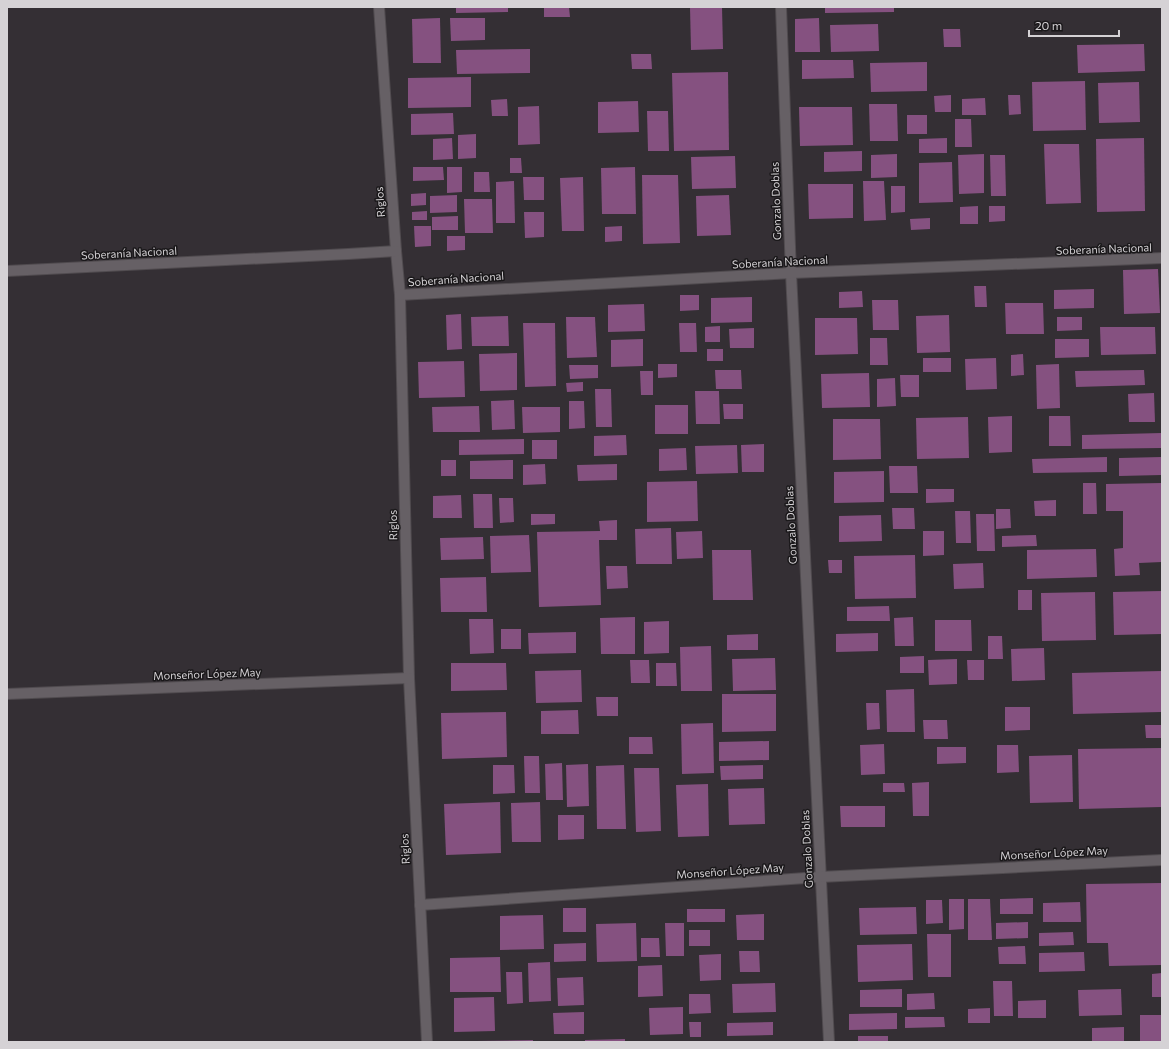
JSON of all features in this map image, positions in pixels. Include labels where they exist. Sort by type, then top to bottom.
[{"type":"street","name":"Riglos","points":[[379,7],[400,295],[409,678],[427,1042]]},
{"type":"street","name":"Gonzalo Doblas","points":[[781,7],[791,273],[829,1042]]},
{"type":"street","name":"Soberanía Nacional","points":[[7,271],[396,251]]},
{"type":"street","name":"Soberanía Nacional","points":[[400,295],[791,273],[1162,258]]},
{"type":"street","name":"Monseñor López May","points":[[7,694],[409,678]]},
{"type":"street","name":"Monseñor López May","points":[[420,905],[820,877],[1162,860]]},
{"type":"building","points":[[456,7],[508,7],[508,12],[456,13]]},
{"type":"building","points":[[544,7],[569,7],[570,17],[544,17]]},
{"type":"building","points":[[690,7],[722,7],[723,49],[691,50]]},
{"type":"building","points":[[825,7],[894,7],[894,12],[825,13]]},
{"type":"building","points":[[440,18],[441,63],[413,63],[412,19]]},
{"type":"building","points":[[450,18],[485,18],[485,40],[451,41]]},
{"type":"building","points":[[819,18],[820,52],[795,52],[795,19]]},
{"type":"building","points":[[878,24],[879,51],[831,52],[830,25]]},
{"type":"building","points":[[943,29],[960,29],[961,47],[944,47]]},
{"type":"building","points":[[1144,44],[1145,71],[1078,73],[1077,45]]},
{"type":"building","points":[[530,49],[530,73],[457,74],[456,50]]},
{"type":"building","points":[[631,54],[651,54],[652,69],[632,69]]},
{"type":"building","points":[[802,60],[853,60],[854,78],[802,79]]},
{"type":"building","points":[[927,62],[927,91],[871,92],[870,63]]},
{"type":"building","points":[[728,72],[729,150],[674,151],[672,73]]},
{"type":"building","points":[[471,77],[471,107],[408,108],[408,78]]},
{"type":"building","points":[[1085,81],[1086,130],[1033,131],[1032,82]]},
{"type":"building","points":[[1139,82],[1140,122],[1099,123],[1098,83]]},
{"type":"building","points":[[951,95],[951,112],[935,112],[934,96]]},
{"type":"building","points":[[1008,95],[1020,95],[1021,114],[1009,115]]},
{"type":"building","points":[[985,98],[986,115],[962,115],[962,99]]},
{"type":"building","points":[[507,99],[508,116],[492,116],[491,100]]},
{"type":"building","points":[[638,101],[639,132],[598,133],[598,102]]},
{"type":"building","points":[[869,104],[897,104],[898,141],[870,141]]},
{"type":"building","points":[[539,106],[540,144],[518,145],[518,107]]},
{"type":"building","points":[[799,107],[852,107],[853,145],[800,146]]},
{"type":"building","points":[[647,111],[668,111],[669,151],[648,151]]},
{"type":"building","points":[[453,113],[454,134],[411,135],[411,114]]},
{"type":"building","points":[[907,115],[927,115],[927,134],[907,134]]},
{"type":"building","points":[[955,119],[971,119],[972,147],[955,147]]},
{"type":"building","points":[[476,134],[476,158],[458,159],[458,135]]},
{"type":"building","points":[[452,138],[453,159],[433,160],[433,139]]},
{"type":"building","points":[[947,138],[947,153],[919,153],[919,139]]},
{"type":"building","points":[[1144,138],[1145,211],[1097,212],[1096,139]]},
{"type":"building","points":[[1044,144],[1079,144],[1081,203],[1046,204]]},
{"type":"building","points":[[862,151],[862,171],[824,172],[824,152]]},
{"type":"building","points":[[897,154],[897,177],[871,178],[871,155]]},
{"type":"building","points":[[984,154],[984,193],[959,194],[958,155]]},
{"type":"building","points":[[990,155],[1005,155],[1006,196],[991,196]]},
{"type":"building","points":[[735,156],[736,188],[692,189],[691,157]]},
{"type":"building","points":[[510,158],[521,158],[522,173],[510,173]]},
{"type":"building","points":[[952,162],[953,202],[919,203],[919,163]]},
{"type":"building","points":[[413,167],[443,167],[444,180],[413,181]]},
{"type":"building","points":[[447,167],[462,167],[462,192],[447,193]]},
{"type":"building","points":[[635,167],[636,214],[602,214],[601,168]]},
{"type":"building","points":[[474,172],[489,172],[490,192],[474,192]]},
{"type":"building","points":[[642,175],[678,175],[680,243],[643,244]]},
{"type":"building","points":[[523,177],[544,177],[544,200],[524,200]]},
{"type":"building","points":[[583,177],[584,231],[562,231],[560,178]]},
{"type":"building","points":[[514,181],[515,223],[496,223],[496,182]]},
{"type":"building","points":[[863,181],[884,181],[886,220],[864,221]]},
{"type":"building","points":[[808,184],[853,184],[853,218],[809,219]]},
{"type":"building","points":[[891,186],[905,186],[905,212],[891,213]]},
{"type":"building","points":[[426,193],[426,205],[411,206],[411,194]]},
{"type":"building","points":[[457,195],[457,212],[430,213],[430,196]]},
{"type":"building","points":[[729,195],[731,235],[697,236],[696,196]]},
{"type":"building","points":[[464,199],[492,199],[493,233],[465,233]]},
{"type":"building","points":[[978,206],[978,224],[960,224],[960,207]]},
{"type":"building","points":[[989,206],[1005,206],[1005,221],[989,222]]},
{"type":"building","points":[[427,211],[427,220],[412,220],[412,212]]},
{"type":"building","points":[[524,212],[544,212],[544,237],[525,238]]},
{"type":"building","points":[[458,216],[458,230],[432,230],[432,217]]},
{"type":"building","points":[[930,218],[930,229],[911,230],[910,219]]},
{"type":"building","points":[[414,226],[431,226],[431,246],[415,247]]},
{"type":"building","points":[[622,226],[622,241],[605,242],[605,227]]},
{"type":"building","points":[[447,236],[465,236],[465,250],[447,251]]},
{"type":"building","points":[[1158,269],[1160,313],[1124,314],[1123,270]]},
{"type":"building","points":[[974,286],[986,286],[987,307],[975,307]]},
{"type":"building","points":[[1094,289],[1094,308],[1054,309],[1054,290]]},
{"type":"building","points":[[862,291],[863,307],[839,308],[839,292]]},
{"type":"building","points":[[680,295],[699,295],[699,310],[680,311]]},
{"type":"building","points":[[752,297],[752,322],[711,323],[711,298]]},
{"type":"building","points":[[872,300],[898,300],[899,330],[873,330]]},
{"type":"building","points":[[1005,303],[1043,303],[1044,334],[1006,334]]},
{"type":"building","points":[[644,304],[645,331],[608,332],[608,305]]},
{"type":"building","points":[[461,314],[462,349],[447,350],[446,315]]},
{"type":"building","points":[[949,315],[950,352],[917,353],[916,316]]},
{"type":"building","points":[[508,316],[509,346],[472,346],[471,317]]},
{"type":"building","points":[[566,317],[595,317],[597,357],[567,358]]},
{"type":"building","points":[[1057,317],[1082,317],[1082,330],[1057,331]]},
{"type":"building","points":[[815,318],[857,318],[858,354],[815,355]]},
{"type":"building","points":[[523,323],[555,323],[556,386],[525,387]]},
{"type":"building","points":[[679,323],[696,323],[697,352],[680,352]]},
{"type":"building","points":[[720,326],[720,342],[705,342],[705,327]]},
{"type":"building","points":[[1100,327],[1155,327],[1156,354],[1101,355]]},
{"type":"building","points":[[754,328],[754,348],[730,348],[729,329]]},
{"type":"building","points":[[870,338],[887,338],[888,365],[870,365]]},
{"type":"building","points":[[643,339],[643,366],[611,367],[611,340]]},
{"type":"building","points":[[1055,339],[1089,339],[1089,357],[1055,358]]},
{"type":"building","points":[[707,349],[723,349],[723,361],[707,361]]},
{"type":"building","points":[[517,353],[517,390],[480,391],[479,354]]},
{"type":"building","points":[[1023,354],[1024,375],[1011,376],[1011,355]]},
{"type":"building","points":[[923,358],[951,358],[951,372],[923,372]]},
{"type":"building","points":[[996,358],[997,389],[966,390],[965,359]]},
{"type":"building","points":[[464,361],[465,397],[419,398],[418,362]]},
{"type":"building","points":[[658,364],[677,364],[677,377],[658,378]]},
{"type":"building","points":[[1059,364],[1060,408],[1037,409],[1036,365]]},
{"type":"building","points":[[569,365],[598,365],[598,378],[570,379]]},
{"type":"building","points":[[715,370],[741,370],[742,389],[716,389]]},
{"type":"building","points":[[1144,370],[1145,385],[1076,387],[1075,371]]},
{"type":"building","points":[[640,371],[653,371],[653,395],[641,395]]},
{"type":"building","points":[[869,373],[870,407],[822,408],[821,374]]},
{"type":"building","points":[[900,375],[919,375],[919,397],[901,397]]},
{"type":"building","points":[[895,378],[896,406],[877,407],[877,379]]},
{"type":"building","points":[[583,382],[583,391],[567,392],[566,383]]},
{"type":"building","points":[[595,389],[611,389],[612,427],[596,427]]},
{"type":"building","points":[[695,391],[719,391],[720,424],[696,424]]},
{"type":"building","points":[[1154,393],[1155,422],[1129,422],[1128,394]]},
{"type":"building","points":[[514,400],[515,429],[492,430],[491,401]]},
{"type":"building","points":[[569,401],[584,401],[585,428],[569,429]]},
{"type":"building","points":[[723,404],[743,404],[743,419],[724,419]]},
{"type":"building","points":[[655,405],[688,405],[688,434],[655,434]]},
{"type":"building","points":[[479,406],[480,432],[433,432],[432,407]]},
{"type":"building","points":[[522,407],[560,407],[560,432],[523,433]]},
{"type":"building","points":[[1012,416],[1012,452],[989,453],[988,417]]},
{"type":"building","points":[[1049,416],[1070,416],[1071,446],[1049,446]]},
{"type":"building","points":[[968,417],[969,458],[917,459],[916,418]]},
{"type":"building","points":[[833,419],[880,419],[881,459],[833,460]]},
{"type":"building","points":[[1162,433],[1162,448],[1082,449],[1082,435]]},
{"type":"building","points":[[626,435],[627,455],[594,456],[594,436]]},
{"type":"building","points":[[524,439],[524,454],[459,455],[459,440]]},
{"type":"building","points":[[532,440],[557,440],[557,459],[532,459]]},
{"type":"building","points":[[764,444],[764,472],[742,472],[741,445]]},
{"type":"building","points":[[737,445],[738,473],[696,474],[695,446]]},
{"type":"building","points":[[686,448],[687,470],[659,471],[659,449]]},
{"type":"building","points":[[1107,457],[1107,472],[1033,473],[1032,459]]},
{"type":"building","points":[[1162,457],[1162,475],[1119,476],[1119,458]]},
{"type":"building","points":[[441,460],[456,460],[456,476],[441,476]]},
{"type":"building","points":[[513,460],[513,479],[470,479],[470,461]]},
{"type":"building","points":[[545,464],[546,484],[523,485],[523,465]]},
{"type":"building","points":[[617,464],[617,480],[578,481],[577,465]]},
{"type":"building","points":[[889,466],[917,466],[918,493],[890,493]]},
{"type":"building","points":[[884,471],[884,502],[834,503],[834,472]]},
{"type":"building","points":[[697,481],[698,521],[647,522],[647,482]]},
{"type":"building","points":[[1083,483],[1096,483],[1097,514],[1083,514]]},
{"type":"building","points":[[1162,483],[1162,562],[1139,563],[1140,575],[1115,576],[1114,549],[1123,548],[1123,511],[1106,511],[1106,484]]},
{"type":"building","points":[[926,489],[954,489],[954,502],[926,503]]},
{"type":"building","points":[[473,494],[492,494],[493,528],[474,528]]},
{"type":"building","points":[[461,495],[462,518],[433,518],[433,496]]},
{"type":"building","points":[[499,498],[513,498],[514,522],[500,523]]},
{"type":"building","points":[[1056,500],[1056,516],[1035,516],[1034,501]]},
{"type":"building","points":[[892,508],[914,508],[915,529],[893,529]]},
{"type":"building","points":[[996,509],[1010,509],[1011,528],[996,529]]},
{"type":"building","points":[[955,511],[970,511],[971,543],[956,543]]},
{"type":"building","points":[[531,514],[555,514],[555,524],[531,525]]},
{"type":"building","points":[[976,514],[994,514],[995,551],[977,551]]},
{"type":"building","points":[[881,515],[882,541],[839,542],[839,516]]},
{"type":"building","points":[[617,520],[617,540],[599,540],[601,605],[539,607],[537,532],[600,531],[599,521]]},
{"type":"building","points":[[671,528],[672,564],[636,564],[635,529]]},
{"type":"building","points":[[702,531],[703,558],[677,559],[676,532]]},
{"type":"building","points":[[923,531],[944,531],[944,555],[923,556]]},
{"type":"building","points":[[529,535],[531,572],[491,573],[490,536]]},
{"type":"building","points":[[1036,535],[1037,546],[1002,547],[1002,536]]},
{"type":"building","points":[[483,537],[484,559],[441,560],[440,538]]},
{"type":"building","points":[[1096,549],[1097,577],[1027,579],[1027,550]]},
{"type":"building","points":[[712,550],[751,550],[753,600],[713,600]]},
{"type":"building","points":[[915,555],[916,598],[855,599],[854,556]]},
{"type":"building","points":[[828,560],[842,560],[842,573],[829,573]]},
{"type":"building","points":[[983,563],[984,588],[954,589],[953,564]]},
{"type":"building","points":[[606,566],[627,566],[628,588],[607,589]]},
{"type":"building","points":[[486,577],[487,612],[441,612],[440,578]]},
{"type":"building","points":[[1018,590],[1032,590],[1032,610],[1018,610]]},
{"type":"building","points":[[1162,591],[1162,634],[1114,635],[1113,592]]},
{"type":"building","points":[[1095,592],[1096,640],[1042,641],[1041,593]]},
{"type":"building","points":[[889,606],[890,621],[847,621],[847,607]]},
{"type":"building","points":[[635,617],[635,654],[601,654],[600,618]]},
{"type":"building","points":[[913,617],[914,646],[895,646],[894,618]]},
{"type":"building","points":[[469,619],[493,619],[494,653],[470,654]]},
{"type":"building","points":[[935,620],[971,620],[972,651],[935,651]]},
{"type":"building","points":[[669,621],[669,653],[644,654],[644,622]]},
{"type":"building","points":[[501,629],[521,629],[521,649],[501,649]]},
{"type":"building","points":[[576,632],[576,653],[529,654],[528,633]]},
{"type":"building","points":[[878,633],[878,651],[836,652],[836,634]]},
{"type":"building","points":[[758,634],[758,650],[727,650],[727,635]]},
{"type":"building","points":[[988,636],[1002,636],[1003,659],[988,659]]},
{"type":"building","points":[[711,646],[712,691],[681,691],[680,647]]},
{"type":"building","points":[[1044,648],[1045,680],[1012,681],[1011,649]]},
{"type":"building","points":[[924,656],[924,673],[900,673],[900,657]]},
{"type":"building","points":[[775,658],[776,690],[733,691],[732,659]]},
{"type":"building","points":[[957,659],[957,684],[929,685],[928,660]]},
{"type":"building","points":[[630,660],[649,660],[650,683],[631,683]]},
{"type":"building","points":[[967,660],[984,660],[984,680],[968,680]]},
{"type":"building","points":[[451,663],[506,663],[507,690],[451,691]]},
{"type":"building","points":[[656,663],[676,663],[677,686],[656,686]]},
{"type":"building","points":[[581,670],[582,702],[536,703],[535,671]]},
{"type":"building","points":[[1162,671],[1162,712],[1073,714],[1072,673]]},
{"type":"building","points":[[914,689],[915,732],[887,732],[886,690]]},
{"type":"building","points":[[722,694],[776,694],[776,731],[722,732]]},
{"type":"building","points":[[596,697],[618,697],[618,716],[597,716]]},
{"type":"building","points":[[866,703],[879,703],[880,729],[867,730]]},
{"type":"building","points":[[1005,707],[1030,707],[1030,730],[1005,731]]},
{"type":"building","points":[[578,710],[579,734],[541,734],[541,711]]},
{"type":"building","points":[[506,712],[507,757],[442,759],[441,713]]},
{"type":"building","points":[[923,720],[947,720],[948,739],[924,739]]},
{"type":"building","points":[[713,723],[714,773],[682,774],[681,724]]},
{"type":"building","points":[[1145,725],[1162,725],[1162,738],[1146,738]]},
{"type":"building","points":[[629,737],[652,737],[653,754],[629,754]]},
{"type":"building","points":[[769,741],[769,760],[719,761],[719,742]]},
{"type":"building","points":[[884,744],[885,774],[861,775],[860,745]]},
{"type":"building","points":[[997,745],[1018,745],[1019,772],[997,773]]},
{"type":"building","points":[[937,747],[966,747],[966,763],[937,764]]},
{"type":"building","points":[[1162,748],[1162,807],[1079,809],[1078,749]]},
{"type":"building","points":[[1072,755],[1073,802],[1030,803],[1029,756]]},
{"type":"building","points":[[524,756],[539,756],[540,793],[525,793]]},
{"type":"building","points":[[562,763],[563,800],[546,800],[545,764]]},
{"type":"building","points":[[588,764],[589,806],[567,807],[566,765]]},
{"type":"building","points":[[493,765],[514,765],[515,793],[493,794]]},
{"type":"building","points":[[624,765],[626,829],[597,829],[596,766]]},
{"type":"building","points":[[763,765],[763,779],[721,780],[720,766]]},
{"type":"building","points":[[634,768],[659,768],[661,831],[636,832]]},
{"type":"building","points":[[929,782],[929,816],[913,816],[912,783]]},
{"type":"building","points":[[883,783],[904,783],[905,792],[883,792]]},
{"type":"building","points":[[708,784],[709,836],[678,837],[676,785]]},
{"type":"building","points":[[764,788],[765,824],[729,825],[728,789]]},
{"type":"building","points":[[500,802],[501,853],[446,855],[444,804]]},
{"type":"building","points":[[540,802],[541,842],[512,842],[511,803]]},
{"type":"building","points":[[840,806],[885,806],[885,827],[841,827]]},
{"type":"building","points":[[558,815],[584,815],[584,839],[558,840]]},
{"type":"building","points":[[1162,883],[1162,965],[1109,966],[1108,943],[1087,943],[1086,884]]},
{"type":"building","points":[[1033,898],[1033,914],[1000,914],[1000,899]]},
{"type":"building","points":[[949,899],[964,899],[964,929],[949,930]]},
{"type":"building","points":[[968,899],[990,899],[992,940],[968,940]]},
{"type":"building","points":[[926,900],[942,900],[943,923],[926,924]]},
{"type":"building","points":[[1080,902],[1081,922],[1043,922],[1043,903]]},
{"type":"building","points":[[916,907],[917,934],[860,935],[859,908]]},
{"type":"building","points":[[563,908],[586,908],[586,932],[563,932]]},
{"type":"building","points":[[687,909],[725,909],[725,922],[687,922]]},
{"type":"building","points":[[764,914],[764,940],[737,940],[736,915]]},
{"type":"building","points":[[543,915],[544,949],[500,950],[500,916]]},
{"type":"building","points":[[1028,922],[1028,938],[996,939],[996,923]]},
{"type":"building","points":[[636,923],[637,961],[597,962],[596,924]]},
{"type":"building","points":[[665,923],[684,923],[684,956],[666,956]]},
{"type":"building","points":[[689,930],[710,930],[710,946],[689,946]]},
{"type":"building","points":[[1073,932],[1074,945],[1039,946],[1039,933]]},
{"type":"building","points":[[927,934],[951,934],[951,977],[928,977]]},
{"type":"building","points":[[641,938],[659,938],[660,957],[641,957]]},
{"type":"building","points":[[586,943],[586,961],[554,962],[554,944]]},
{"type":"building","points":[[912,944],[913,980],[858,982],[857,945]]},
{"type":"building","points":[[1025,946],[1026,964],[999,964],[998,947]]},
{"type":"building","points":[[739,951],[759,951],[760,972],[740,972]]},
{"type":"building","points":[[1084,952],[1085,971],[1039,972],[1039,953]]},
{"type":"building","points":[[721,954],[721,980],[700,981],[699,955]]},
{"type":"building","points":[[500,957],[501,992],[450,992],[450,958]]},
{"type":"building","points":[[550,962],[551,1001],[529,1002],[528,963]]},
{"type":"building","points":[[662,965],[663,996],[638,997],[638,966]]},
{"type":"building","points":[[506,972],[522,972],[523,1003],[507,1004]]},
{"type":"building","points":[[1162,973],[1162,997],[1152,997],[1152,974]]},
{"type":"building","points":[[583,977],[584,1005],[558,1006],[557,978]]},
{"type":"building","points":[[993,981],[1012,981],[1013,1016],[994,1016]]},
{"type":"building","points":[[775,983],[776,1012],[733,1013],[732,984]]},
{"type":"building","points":[[902,989],[902,1007],[860,1007],[860,990]]},
{"type":"building","points":[[1121,989],[1122,1015],[1079,1016],[1078,990]]},
{"type":"building","points":[[934,993],[935,1009],[907,1010],[907,994]]},
{"type":"building","points":[[689,994],[710,994],[711,1013],[689,1014]]},
{"type":"building","points":[[494,997],[495,1031],[454,1032],[454,998]]},
{"type":"building","points":[[1046,1000],[1046,1018],[1018,1018],[1018,1001]]},
{"type":"building","points":[[683,1007],[683,1034],[650,1035],[649,1008]]},
{"type":"building","points":[[990,1008],[990,1023],[968,1023],[968,1009]]},
{"type":"building","points":[[584,1012],[584,1034],[554,1034],[553,1013]]},
{"type":"building","points":[[897,1013],[897,1029],[849,1030],[849,1014]]},
{"type":"building","points":[[1140,1015],[1162,1015],[1162,1042],[1140,1042]]},
{"type":"building","points":[[905,1017],[944,1017],[945,1027],[905,1028]]},
{"type":"building","points":[[689,1022],[701,1022],[701,1037],[690,1037]]},
{"type":"building","points":[[773,1022],[773,1035],[727,1036],[727,1023]]},
{"type":"building","points":[[1124,1027],[1124,1042],[1092,1042],[1092,1028]]},
{"type":"building","points":[[858,1036],[888,1036],[888,1042],[858,1042]]},
{"type":"building","points":[[625,1039],[625,1042],[585,1042],[585,1040]]},
{"type":"building","points":[[533,1040],[533,1042],[476,1042],[476,1041]]}]
